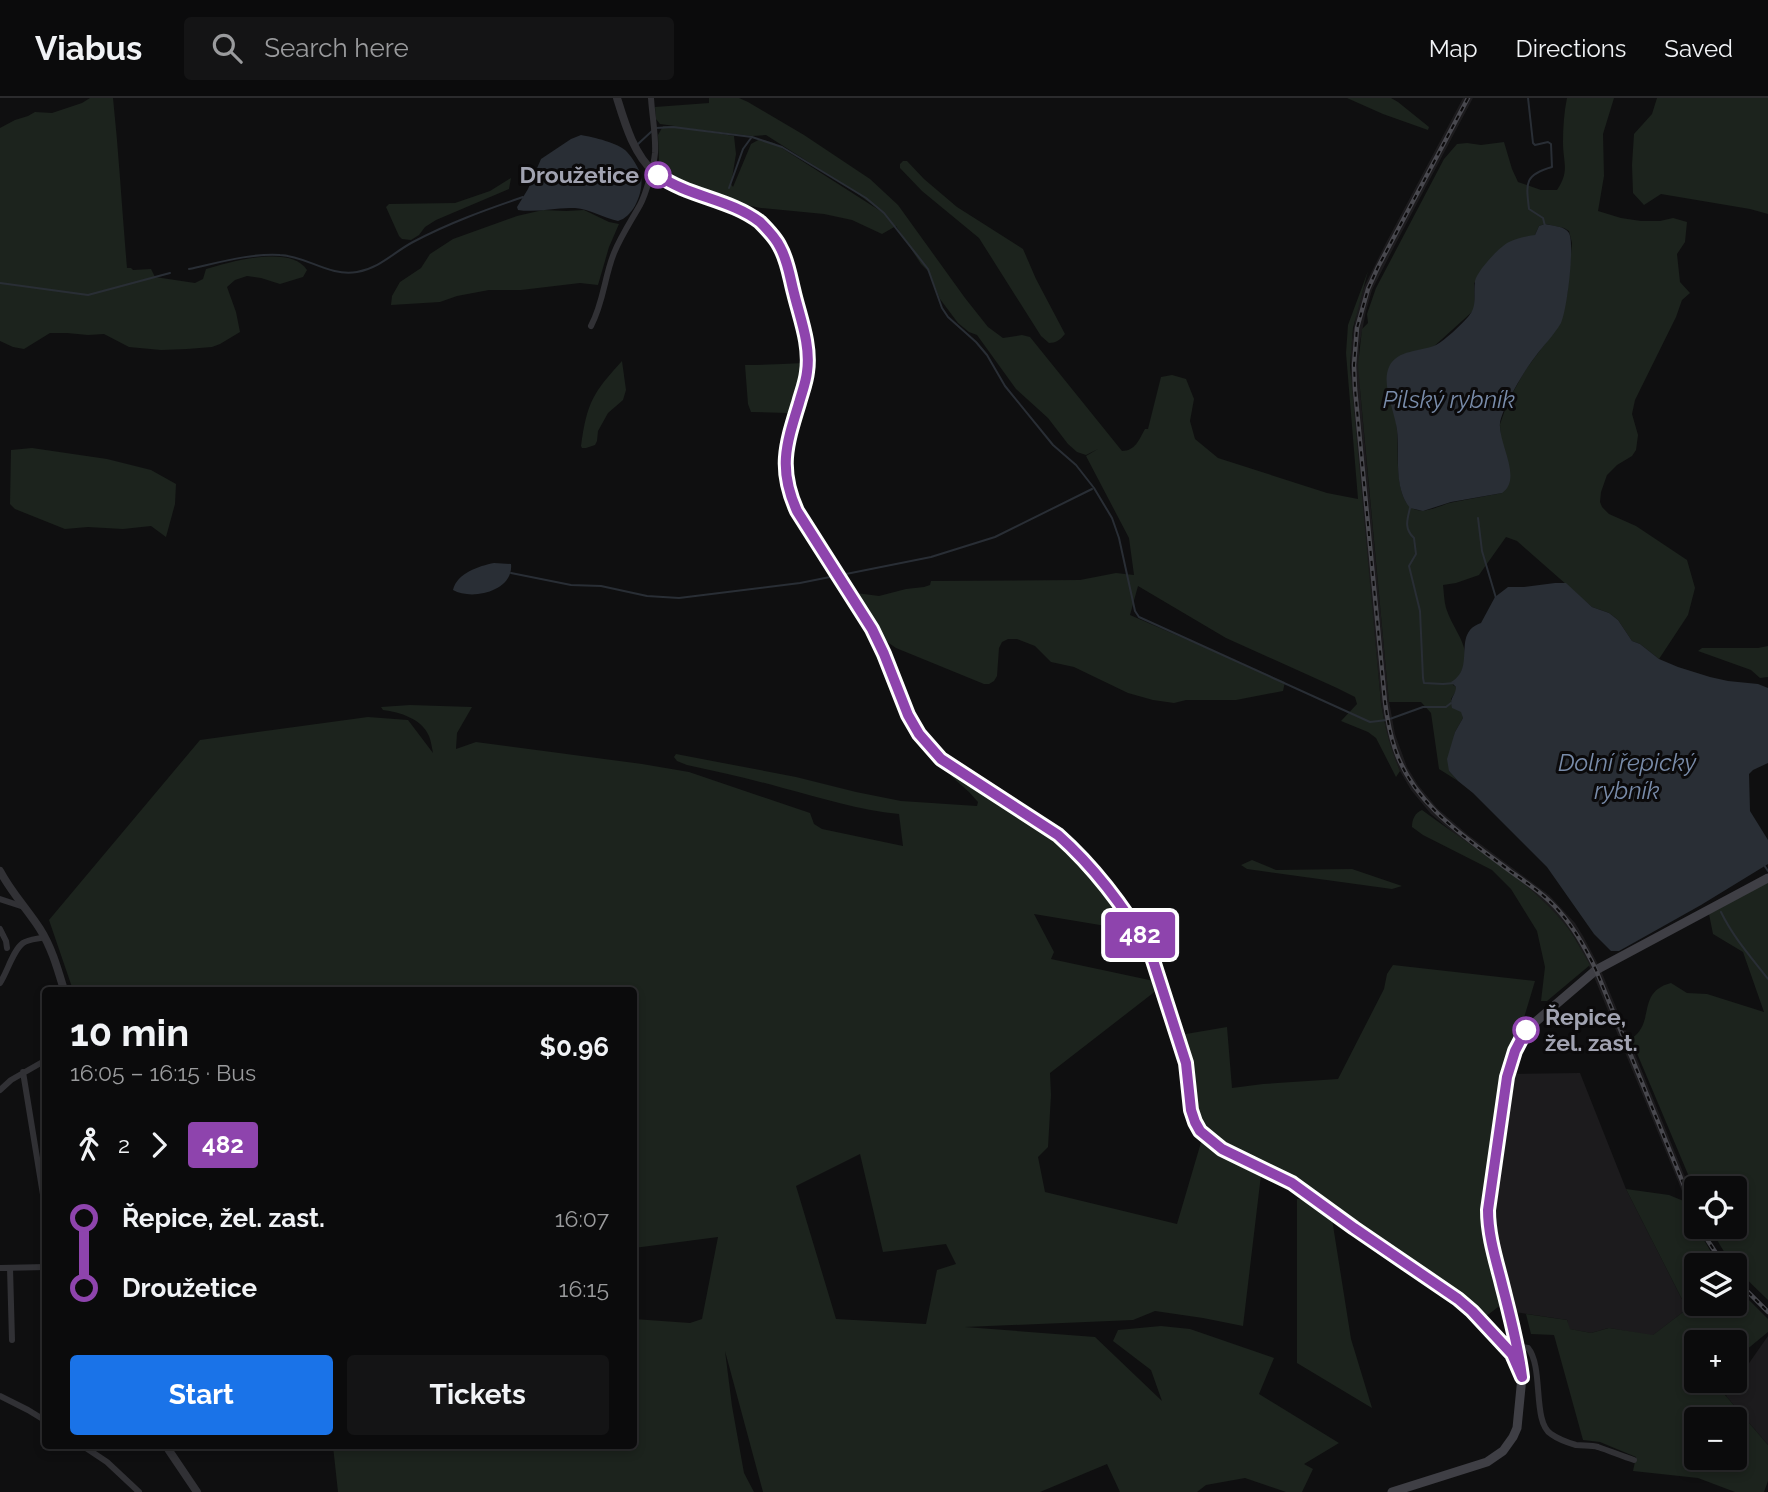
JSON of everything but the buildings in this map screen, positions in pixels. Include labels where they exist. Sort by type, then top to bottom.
[{"type":"main road","points":[[1392,1492],[1487,1462],[1503,1451],[1517,1428],[1522,1377],[1488,1223],[1511,1062],[1526,1030],[1596,970],[1768,878]]},
{"type":"street","points":[[617,98],[626,128],[651,169],[671,185],[727,205],[760,222],[780,246],[808,353],[807,375],[785,454],[786,481],[797,511],[872,629],[908,715],[919,734],[941,759],[1058,835],[1075,850],[1103,881],[1141,936],[1150,951],[1186,1063],[1191,1110],[1200,1131],[1222,1149],[1292,1183],[1458,1299],[1515,1351],[1528,1348],[1536,1369],[1545,1429],[1552,1435],[1574,1445],[1596,1446],[1634,1460]]},
{"type":"street","points":[[591,326],[599,310],[614,253],[641,204],[651,169],[655,153],[651,98]]},
{"type":"street","points":[[0,871],[45,937],[63,987]]},
{"type":"street","points":[[0,900],[24,907]]},
{"type":"street","points":[[0,929],[6,941],[4,947],[15,952]]},
{"type":"street","points":[[0,984],[15,952],[25,942],[45,937]]},
{"type":"street","points":[[0,1090],[23,1072],[42,1062]]},
{"type":"street","points":[[23,1072],[42,1188]]},
{"type":"street","points":[[0,1268],[42,1267]]},
{"type":"street","points":[[10,1268],[12,1340]]},
{"type":"street","points":[[0,1396],[42,1419]]},
{"type":"street","points":[[88,1449],[107,1462],[139,1492]]},
{"type":"street","points":[[168,1449],[197,1492]]},
{"type":"shaded area","points":[[90,98],[113,98],[127,268],[151,269],[155,277],[195,283],[203,279],[206,269],[260,257],[288,258],[299,262],[307,270],[303,277],[280,284],[247,276],[235,280],[227,287],[240,332],[220,344],[212,347],[161,350],[129,347],[104,334],[67,333],[50,333],[24,349],[0,341],[0,128],[35,112],[52,113]]},
{"type":"shaded area","points":[[709,98],[739,98],[748,102],[870,179],[898,205],[988,327],[1003,338],[1022,335],[1030,337],[1122,451],[1133,447],[1145,429],[1148,429],[1161,377],[1172,375],[1186,379],[1194,399],[1190,421],[1195,439],[1218,458],[1327,493],[1358,499],[1346,353],[1348,325],[1368,271],[1353,328],[1350,366],[1381,703],[1388,737],[1400,771],[1396,777],[1376,738],[1341,721],[1357,704],[1355,697],[1226,638],[1138,586],[1130,615],[1285,682],[1283,691],[1236,700],[1186,700],[1174,703],[1153,700],[1128,693],[1074,667],[1051,662],[1035,646],[1017,639],[1002,642],[997,676],[994,681],[984,684],[896,648],[883,639],[856,593],[879,596],[924,587],[930,585],[931,581],[1080,580],[1116,573],[1134,575],[1129,538],[1086,456],[1098,449],[1086,455],[1077,452],[1048,418],[1016,389],[977,335],[958,323],[940,299],[929,272],[896,226],[882,234],[852,220],[824,214],[761,208],[726,201],[671,178],[659,163],[658,135],[663,126],[675,126],[660,124],[656,119],[655,107],[709,103]],"holes":[[[684,128],[752,136],[766,135],[882,212],[774,143],[760,139],[751,144],[733,187],[731,184],[736,154],[734,136]]]},
{"type":"shaded area","points":[[1347,98],[1391,98],[1429,127],[1428,130],[1383,114]]},
{"type":"shaded area","points":[[1463,98],[1473,98],[1372,290],[1359,347],[1367,467],[1389,701],[1395,734],[1407,767],[1437,808],[1467,834],[1549,895],[1575,923],[1600,968],[1685,1176],[1684,1196],[1592,972],[1576,940],[1543,901],[1431,814],[1411,790],[1391,752],[1381,703],[1351,389],[1351,346],[1357,308],[1364,287]]},
{"type":"shaded area","points":[[1567,98],[1614,98],[1603,134],[1604,176],[1598,211],[1641,221],[1673,218],[1687,222],[1685,242],[1677,254],[1680,282],[1690,293],[1682,300],[1635,400],[1632,414],[1638,435],[1636,450],[1607,475],[1600,502],[1609,514],[1636,526],[1687,560],[1695,588],[1688,615],[1659,659],[1632,641],[1618,620],[1609,613],[1592,607],[1517,541],[1506,537],[1479,575],[1443,585],[1446,608],[1465,654],[1461,673],[1453,685],[1456,691],[1451,699],[1462,712],[1463,718],[1455,732],[1449,771],[1458,781],[1439,769],[1431,713],[1421,702],[1389,702],[1358,365],[1362,329],[1368,323],[1367,314],[1376,288],[1444,159],[1457,144],[1504,142],[1518,182],[1541,190],[1557,190],[1565,172],[1563,137]],"holes":[[[1545,224],[1569,231],[1572,243],[1567,296],[1547,341],[1526,369],[1509,399],[1500,424],[1502,493],[1426,510],[1409,506],[1401,488],[1396,425],[1388,388],[1473,311],[1474,283],[1535,235],[1539,226]]]},
{"type":"shaded area","points":[[1657,98],[1768,98],[1768,214],[1661,194],[1644,205],[1633,193],[1634,134],[1652,114]]},
{"type":"shaded area","points":[[903,161],[907,161],[957,207],[1023,249],[1065,334],[1061,338],[1049,343],[1041,336],[979,238],[922,191],[900,168]]},
{"type":"shaded area","points":[[511,178],[509,189],[436,220],[411,240],[399,236],[386,207],[389,204],[455,203],[490,191]]},
{"type":"shaded area","points":[[543,210],[584,210],[619,224],[598,285],[580,283],[521,290],[489,290],[440,302],[391,305],[392,296],[400,282],[421,268],[430,254],[453,239],[517,216]]},
{"type":"shaded area","points":[[622,361],[626,390],[623,400],[608,413],[598,431],[595,445],[582,448],[586,419],[593,399]]},
{"type":"shaded area","points":[[803,363],[799,390],[788,413],[751,412],[745,365]]},
{"type":"shaded area","points":[[32,448],[107,459],[151,470],[176,484],[175,504],[166,537],[151,526],[65,529],[15,509],[10,504],[11,450]]},
{"type":"shaded area","points":[[1768,646],[1768,677],[1760,678],[1751,670],[1698,651],[1702,648]]},
{"type":"shaded area","points":[[410,705],[472,707],[457,733],[456,749],[476,742],[689,772],[810,813],[814,824],[822,829],[903,846],[899,814],[855,807],[687,765],[674,757],[676,754],[796,777],[901,801],[977,806],[978,802],[951,776],[954,773],[1064,846],[1100,888],[1125,924],[1118,928],[1034,914],[1054,952],[1051,959],[1154,981],[1157,990],[1050,1073],[1048,1147],[1038,1157],[1045,1192],[1177,1224],[1202,1139],[1261,1175],[1243,1326],[1155,1311],[1133,1320],[965,1327],[1095,1337],[1162,1401],[1151,1370],[1113,1341],[1118,1330],[1161,1326],[1190,1329],[1274,1358],[1259,1394],[1339,1443],[1304,1464],[1313,1469],[1302,1492],[1286,1492],[1245,1478],[1206,1485],[1197,1492],[1120,1492],[1107,1464],[1040,1492],[763,1492],[725,1351],[744,1473],[754,1492],[338,1492],[333,1449],[637,1449],[637,1319],[690,1323],[702,1319],[718,1237],[637,1248],[637,987],[72,987],[49,920],[200,740],[368,717],[408,720],[433,753],[429,736],[421,725],[410,717],[383,710],[381,707]],"holes":[[[860,1154],[883,1252],[946,1244],[956,1264],[937,1270],[926,1324],[836,1319],[796,1186]]]},
{"type":"shaded area","points":[[1422,810],[1499,864],[1536,894],[1568,928],[1590,965],[1547,1001],[1541,1001],[1545,967],[1537,931],[1511,889],[1492,870],[1412,827],[1414,817]]},
{"type":"shaded area","points":[[1252,860],[1276,870],[1352,869],[1402,886],[1392,889],[1247,869],[1241,865]]},
{"type":"shaded area","points":[[1768,882],[1768,1300],[1747,1279],[1747,1253],[1725,1253],[1717,1239],[1747,1239],[1747,1176],[1689,1176],[1631,1039],[1643,1025],[1654,993],[1660,987],[1671,983],[1687,993],[1707,994],[1764,1012],[1743,952],[1713,934],[1709,914]]},
{"type":"shaded area","points":[[1393,965],[1535,981],[1523,1021],[1507,1054],[1501,1082],[1482,1233],[1502,1304],[1485,1317],[1299,1178],[1209,1134],[1197,1113],[1192,1062],[1180,1035],[1227,1027],[1232,1088],[1338,1079],[1384,989],[1387,974]]},
{"type":"shaded area","points":[[1580,1073],[1626,1189],[1684,1303],[1684,1311],[1652,1336],[1609,1328],[1591,1333],[1569,1329],[1567,1320],[1515,1312],[1494,1235],[1492,1213],[1511,1074]]},
{"type":"shaded area","points":[[1626,1189],[1669,1195],[1684,1201],[1684,1239],[1703,1239],[1712,1253],[1684,1253],[1684,1303]]},
{"type":"shaded area","points":[[1297,1199],[1304,1199],[1332,1219],[1351,1339],[1372,1408],[1297,1363]]},
{"type":"shaded area","points":[[1747,1298],[1768,1319],[1768,1332],[1747,1349],[1747,1330],[1684,1330],[1684,1393],[1723,1393],[1735,1407],[1684,1407],[1684,1470],[1747,1470],[1747,1421],[1768,1445],[1768,1481],[1764,1492],[1735,1492],[1698,1478],[1633,1471],[1636,1457],[1600,1442],[1583,1440],[1554,1335],[1531,1334],[1526,1314],[1567,1320],[1570,1329],[1591,1333],[1609,1328],[1653,1335],[1684,1311],[1684,1316],[1747,1316]]},
{"type":"shaded area","points":[[1768,1336],[1768,1445],[1747,1420],[1747,1407],[1735,1407],[1726,1396],[1728,1393],[1747,1393],[1747,1366]]},
{"type":"water","points":[[581,135],[618,146],[627,152],[635,163],[642,182],[637,203],[629,214],[618,221],[575,208],[518,210],[517,207],[541,159]]},
{"type":"water","name":"Pilský rybník","points":[[1545,224],[1562,228],[1569,233],[1571,263],[1568,292],[1561,323],[1526,370],[1502,416],[1500,431],[1510,470],[1508,487],[1502,493],[1451,502],[1423,511],[1410,508],[1399,481],[1397,430],[1387,381],[1389,367],[1398,357],[1436,345],[1453,332],[1471,313],[1475,281],[1489,259],[1505,244],[1535,235],[1539,226]]},
{"type":"water","points":[[494,563],[511,564],[506,581],[499,587],[480,594],[453,590],[464,575],[475,568]]},
{"type":"water","name":"Dolní řepický rybník","points":[[1566,583],[1592,607],[1609,613],[1618,620],[1632,641],[1659,659],[1710,677],[1768,688],[1768,763],[1749,774],[1750,811],[1768,840],[1768,864],[1619,951],[1611,951],[1594,934],[1547,867],[1449,771],[1447,759],[1455,732],[1463,718],[1461,712],[1452,708],[1451,701],[1456,687],[1451,682],[1459,676],[1462,668],[1467,634],[1481,623],[1495,597],[1508,587]]},
{"type":"waterway","points":[[1528,98],[1533,143],[1551,144],[1552,167],[1532,177],[1527,193],[1529,209],[1543,218],[1545,226]]},
{"type":"waterway","points":[[656,128],[673,127],[752,137],[782,147],[866,198],[884,213],[928,269],[948,317],[976,342],[1005,386],[1053,445],[1076,465],[1094,488],[1112,518],[1119,538],[1135,611],[1139,617],[1370,722],[1387,720],[1423,707],[1446,707],[1451,703]]},
{"type":"waterway","points":[[638,144],[652,131]]},
{"type":"waterway","points":[[729,188],[743,149],[751,138]]},
{"type":"waterway","points":[[189,269],[234,259],[280,255],[337,272],[357,272],[380,263],[440,229],[523,197]]},
{"type":"waterway","points":[[0,283],[88,295],[170,273]]},
{"type":"waterway","points":[[841,575],[931,557],[995,537],[1092,489]]},
{"type":"waterway","points":[[1410,508],[1408,528],[1414,538],[1416,554],[1409,566],[1420,611],[1424,683],[1454,683]]},
{"type":"waterway","points":[[1478,518],[1482,551],[1496,598]]},
{"type":"waterway","points":[[511,573],[571,585],[601,586],[647,596],[679,598],[835,576]]},
{"type":"waterway","points":[[1764,865],[1768,871]]},
{"type":"waterway","points":[[1721,912],[1768,979]]},
{"type":"railway","points":[[1468,98],[1378,267],[1368,289],[1357,328],[1355,389],[1389,726],[1404,769],[1428,803],[1459,832],[1548,900],[1580,939],[1596,970],[1684,1186]]},
{"type":"railway","points":[[1707,1239],[1716,1253]]},
{"type":"railway","points":[[1747,1291],[1768,1312]]},
{"type":"bus line","name":"482","points":[[658,175],[671,185],[727,205],[760,222],[780,246],[808,353],[807,375],[785,454],[786,481],[797,511],[872,629],[908,715],[919,734],[941,759],[1058,835],[1075,850],[1103,881],[1141,936],[1150,951],[1186,1063],[1191,1110],[1200,1131],[1222,1149],[1292,1183],[1458,1299],[1512,1354],[1522,1377],[1519,1349],[1489,1234],[1488,1210],[1507,1077],[1515,1051],[1526,1030]]},
{"type":"place","name":"Droužetice","points":[[658,175]]},
{"type":"place","name":"Řepice, žel. zast.","points":[[1526,1030]]}]
